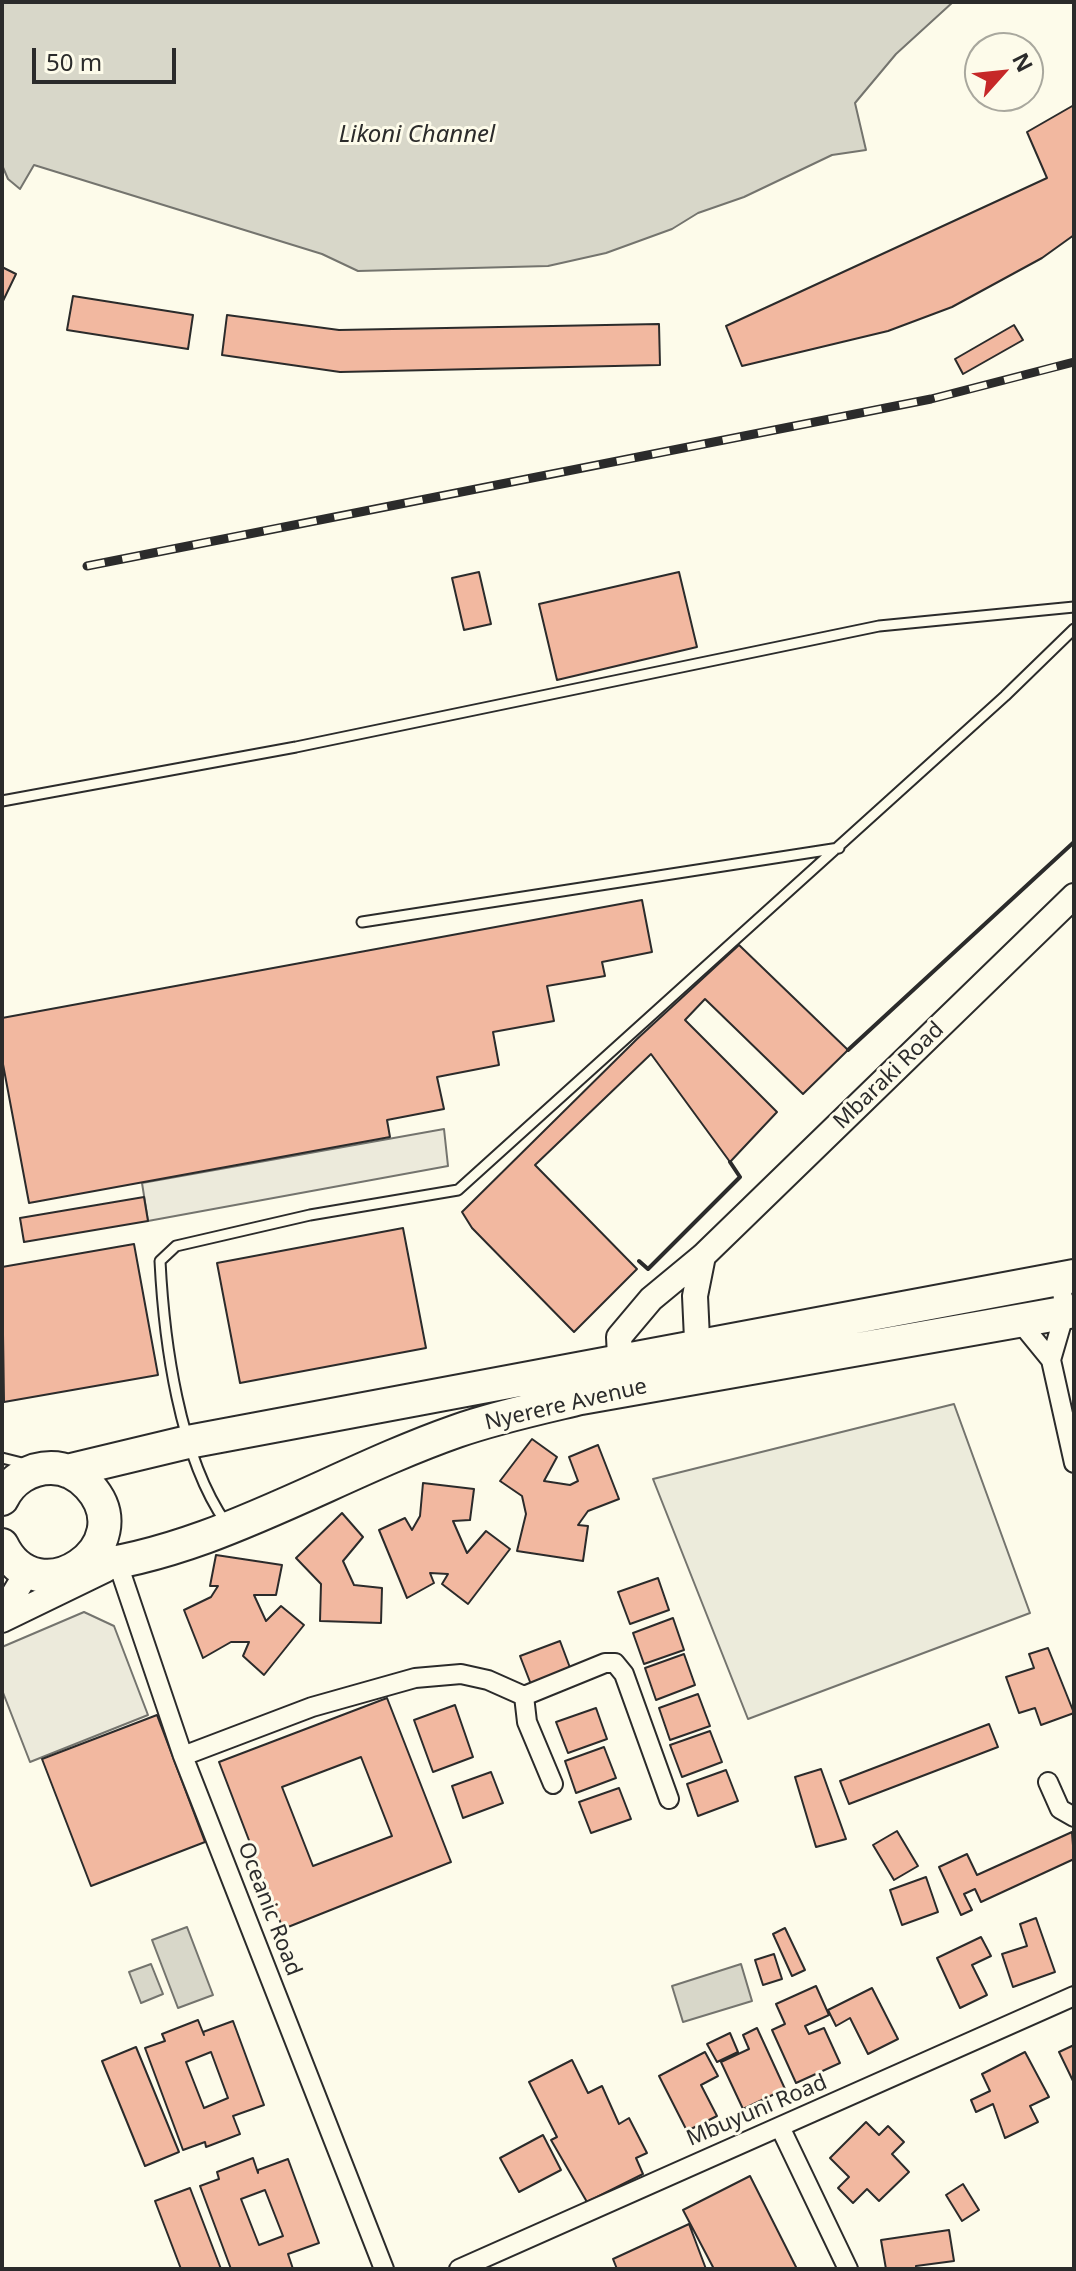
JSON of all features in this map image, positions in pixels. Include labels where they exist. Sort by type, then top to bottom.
[{"type":"highway","name":"Nyerere Avenue","points":[[698,1363],[1067,1277]]},
{"type":"highway","name":"Nyerere Avenue","points":[[3,1491],[22,1475],[188,1442],[698,1363],[1070,1312]]},
{"type":"highway","name":"Nyerere Avenue","points":[[12,1559],[45,1576],[78,1568],[118,1564],[229,1527],[456,1432],[622,1377]]},
{"type":"highway","points":[[55,1469],[89,1485],[102,1508],[100,1543],[78,1568]]},
{"type":"main road","name":"Mbaraki Road","points":[[622,1377],[619,1337],[651,1299],[703,1256],[1074,896]]},
{"type":"main road","points":[[698,1363],[695,1296],[703,1256]]},
{"type":"main road","points":[[2,1614],[12,1559]]},
{"type":"main road","points":[[2,1620],[118,1564]]},
{"type":"street","points":[[1051,1360],[1070,1312],[1067,1277]]},
{"type":"street","points":[[1012,1288],[1016,1321],[1051,1360],[1074,1463]]},
{"type":"street","name":"Oceanic Road","points":[[118,1564],[183,1756],[384,2269]]},
{"type":"street","points":[[183,1756],[312,1707],[415,1678],[461,1674],[488,1680],[524,1696],[605,1663],[615,1663],[624,1674],[669,1799]]},
{"type":"street","points":[[524,1696],[527,1722],[553,1784]]},
{"type":"street","points":[[1048,1782],[1060,1809],[1074,1817]]},
{"type":"street","name":"Mbuyuni Road","points":[[459,2269],[1074,1996]]},
{"type":"street","points":[[780,2127],[848,2269]]},
{"type":"lane","points":[[2,801],[312,744],[879,626],[1074,607]]},
{"type":"lane","points":[[229,1527],[210,1500],[188,1442],[161,1292],[160,1261],[176,1246],[310,1215],[458,1190],[839,848],[1074,629]]},
{"type":"lane","points":[[362,922],[839,848]]},
{"type":"lane","points":[[2,1458],[55,1469]]},
{"type":"shaded area","points":[[444,1129],[448,1166],[148,1221],[142,1183]]},
{"type":"shaded area","points":[[954,1404],[1030,1613],[748,1719],[653,1479]]},
{"type":"shaded area","points":[[84,1612],[114,1626],[148,1715],[30,1762],[2,1690],[2,1647]]},
{"type":"water","name":"Likoni Channel","points":[[2,2],[953,2],[896,54],[855,103],[866,150],[832,155],[744,197],[698,213],[672,229],[606,253],[548,266],[358,271],[322,254],[34,165],[20,189],[8,179],[2,165]]},
{"type":"water","points":[[187,1927],[213,1995],[178,2008],[152,1940]]},
{"type":"water","points":[[151,1964],[163,1994],[141,2003],[129,1972]]},
{"type":"water","points":[[741,1964],[752,2001],[683,2022],[672,1986]]},
{"type":"building","points":[[1074,105],[1074,235],[1042,258],[952,307],[888,331],[742,366],[726,326],[1047,178],[1027,132]]},
{"type":"building","points":[[2,267],[16,274],[2,303]]},
{"type":"building","points":[[73,296],[193,315],[188,349],[67,330]]},
{"type":"building","points":[[227,315],[339,330],[659,324],[660,365],[340,372],[222,355]]},
{"type":"building","points":[[1014,325],[1023,340],[963,374],[955,359]]},
{"type":"building","points":[[479,572],[491,624],[464,630],[452,578]]},
{"type":"building","points":[[679,572],[697,647],[557,680],[539,604]]},
{"type":"building","points":[[642,900],[652,952],[602,962],[605,976],[547,986],[554,1021],[493,1032],[499,1065],[437,1077],[444,1109],[387,1120],[390,1137],[29,1203],[2,1059],[2,1018]]},
{"type":"building","points":[[739,945],[848,1050],[803,1094],[705,999],[685,1020],[777,1112],[730,1162],[651,1054],[535,1165],[637,1269],[574,1332],[472,1228],[462,1212],[637,1039]]},
{"type":"building","points":[[144,1197],[148,1221],[24,1242],[20,1218]]},
{"type":"building","points":[[403,1228],[426,1348],[240,1383],[217,1263]]},
{"type":"building","points":[[134,1244],[158,1375],[4,1402],[2,1267]]},
{"type":"building","points":[[532,1439],[557,1457],[544,1481],[570,1485],[578,1481],[569,1457],[598,1445],[619,1499],[588,1511],[578,1525],[588,1526],[583,1561],[517,1551],[526,1514],[522,1496],[500,1481]]},
{"type":"building","points":[[423,1483],[474,1489],[470,1520],[453,1521],[467,1553],[486,1531],[510,1549],[468,1604],[442,1584],[448,1574],[430,1573],[434,1583],[407,1598],[379,1530],[405,1518],[412,1530],[420,1516]]},
{"type":"building","points":[[342,1513],[363,1537],[343,1561],[354,1585],[382,1588],[381,1623],[320,1621],[321,1584],[296,1558]]},
{"type":"building","points":[[216,1555],[282,1565],[276,1595],[254,1595],[266,1621],[281,1606],[304,1625],[264,1675],[243,1656],[249,1642],[231,1642],[203,1658],[184,1610],[211,1597],[218,1586],[210,1586]]},
{"type":"building","points":[[658,1578],[669,1610],[630,1624],[618,1592]]},
{"type":"building","points":[[673,1618],[684,1650],[644,1664],[633,1633]]},
{"type":"building","points":[[560,1641],[572,1673],[532,1687],[520,1656]]},
{"type":"building","points":[[1048,1648],[1074,1713],[1041,1725],[1035,1708],[1019,1713],[1006,1677],[1034,1668],[1029,1654]]},
{"type":"building","points":[[684,1654],[695,1685],[656,1700],[645,1668]]},
{"type":"building","points":[[698,1694],[710,1726],[670,1740],[659,1708]]},
{"type":"building","points":[[387,1698],[451,1862],[283,1929],[219,1762]],"holes":[[[361,1757],[392,1836],[313,1866],[282,1787]]]},
{"type":"building","points":[[455,1705],[473,1757],[433,1772],[414,1720]]},
{"type":"building","points":[[596,1708],[607,1739],[568,1753],[556,1722]]},
{"type":"building","points":[[157,1715],[205,1842],[91,1886],[42,1759]]},
{"type":"building","points":[[989,1724],[998,1747],[849,1804],[840,1781]]},
{"type":"building","points":[[710,1731],[722,1762],[682,1777],[670,1745]]},
{"type":"building","points":[[604,1747],[616,1778],[576,1793],[565,1761]]},
{"type":"building","points":[[821,1769],[846,1839],[816,1847],[795,1777]]},
{"type":"building","points":[[726,1770],[738,1801],[698,1816],[687,1784]]},
{"type":"building","points":[[491,1772],[503,1803],[463,1818],[452,1786]]},
{"type":"building","points":[[619,1788],[631,1819],[591,1833],[579,1802]]},
{"type":"building","points":[[897,1831],[918,1866],[894,1880],[873,1845]]},
{"type":"building","points":[[1072,1832],[1074,1859],[981,1902],[975,1889],[964,1894],[972,1910],[961,1915],[939,1867],[967,1854],[977,1875]]},
{"type":"building","points":[[926,1877],[938,1912],[902,1925],[890,1890]]},
{"type":"building","points":[[1036,1918],[1055,1972],[1013,1987],[1002,1954],[1027,1946],[1020,1924]]},
{"type":"building","points":[[785,1928],[805,1970],[792,1976],[773,1934]]},
{"type":"building","points":[[981,1937],[991,1956],[972,1965],[987,1995],[960,2008],[937,1958]]},
{"type":"building","points":[[774,1954],[782,1979],[763,1985],[755,1960]]},
{"type":"building","points":[[816,1986],[829,2015],[805,2026],[809,2034],[824,2028],[840,2063],[796,2083],[772,2030],[785,2024],[776,2004]]},
{"type":"building","points":[[872,1988],[898,2039],[868,2054],[850,2018],[836,2026],[828,2010]]},
{"type":"building","points":[[198,2020],[204,2035],[203,2032],[233,2021],[264,2105],[233,2116],[240,2134],[206,2147],[205,2142],[183,2150],[145,2048],[165,2041],[162,2034]],"holes":[[[211,2052],[228,2098],[204,2108],[186,2062]]]},
{"type":"building","points":[[757,2028],[785,2089],[743,2109],[721,2062],[749,2049],[743,2035]]},
{"type":"building","points":[[730,2033],[738,2052],[717,2062],[707,2044]]},
{"type":"building","points":[[1074,2045],[1074,2083],[1059,2052]]},
{"type":"building","points":[[136,2047],[179,2152],[145,2166],[102,2061]]},
{"type":"building","points":[[705,2052],[718,2076],[701,2085],[717,2116],[687,2131],[659,2076]]},
{"type":"building","points":[[1025,2052],[1049,2097],[1030,2106],[1038,2122],[1005,2138],[993,2104],[976,2112],[971,2100],[990,2091],[982,2074]]},
{"type":"building","points":[[572,2060],[588,2093],[602,2086],[619,2124],[629,2118],[647,2153],[636,2158],[643,2174],[587,2202],[551,2140],[557,2137],[529,2082]]},
{"type":"building","points":[[866,2122],[879,2135],[888,2126],[904,2142],[892,2154],[909,2172],[879,2201],[867,2189],[853,2203],[838,2188],[849,2177],[830,2158]]},
{"type":"building","points":[[543,2135],[561,2170],[519,2192],[500,2158]]},
{"type":"building","points":[[253,2158],[258,2173],[258,2170],[288,2159],[319,2243],[288,2254],[293,2269],[231,2269],[200,2186],[219,2179],[217,2172]],"holes":[[[265,2190],[283,2236],[259,2245],[241,2199]]]},
{"type":"building","points":[[750,2176],[797,2269],[714,2269],[683,2210]]},
{"type":"building","points":[[963,2184],[979,2210],[962,2221],[946,2195]]},
{"type":"building","points":[[190,2188],[221,2269],[181,2269],[155,2201]]},
{"type":"building","points":[[689,2224],[706,2269],[617,2269],[613,2259]]},
{"type":"building","points":[[949,2230],[954,2261],[916,2266],[916,2269],[886,2269],[881,2240]]},
{"type":"railway","points":[[87,566],[931,399],[1074,362]]},
{"type":"wall","points":[[848,1050],[1074,842]]},
{"type":"wall","points":[[639,1261],[648,1269],[740,1177],[730,1162]]}]
